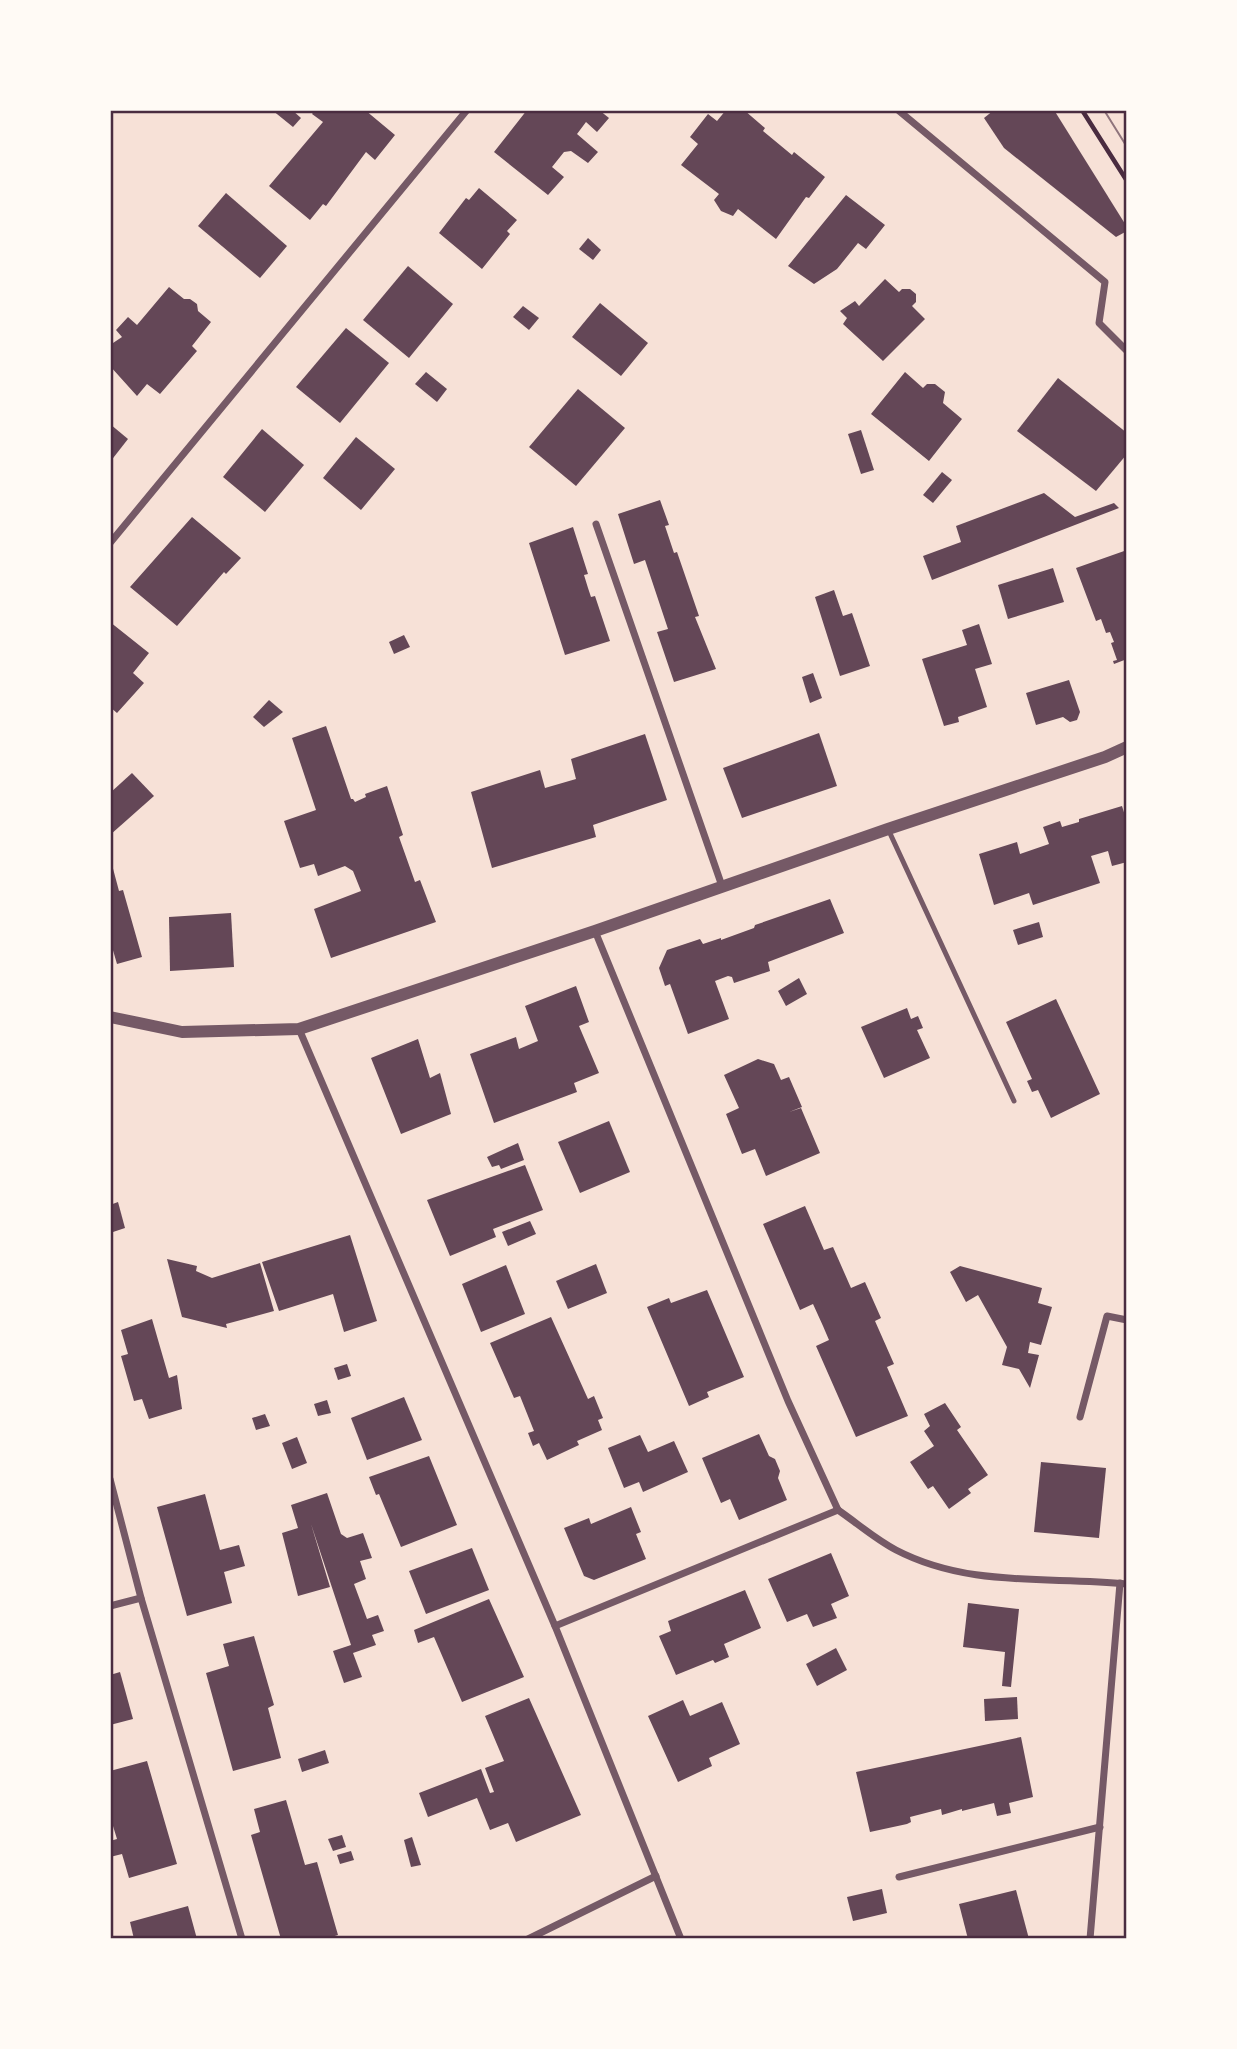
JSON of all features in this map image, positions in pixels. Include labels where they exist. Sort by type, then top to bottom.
[{"type":"street","points":[[110,543],[467,110]]},
{"type":"street","points":[[898,110],[1105,282],[1099,323],[1127,351]]},
{"type":"street","points":[[596,524],[722,886]]},
{"type":"street","points":[[110,1017],[182,1032],[299,1029],[1105,757],[1127,747]]},
{"type":"street","points":[[594,931],[788,1401],[838,1510],[895,1549],[946,1570],[983,1577],[1123,1583],[1090,1939]]},
{"type":"street","points":[[299,1029],[555,1626],[681,1939]]},
{"type":"street","points":[[1080,1418],[1107,1316],[1127,1320]]},
{"type":"street","points":[[110,1479],[141,1598],[242,1939]]},
{"type":"street","points":[[555,1626],[838,1510]]},
{"type":"street","points":[[110,1606],[141,1598]]},
{"type":"street","points":[[899,1877],[1100,1827]]},
{"type":"street","points":[[528,1939],[656,1876]]},
{"type":"lane","points":[[887,829],[1014,1101]]},
{"type":"path","points":[[1082,110],[1127,181]]},
{"type":"building","points":[[272,110],[292,110],[301,118],[293,127]]},
{"type":"building","points":[[315,110],[365,110],[395,135],[375,160],[366,152],[326,206],[323,204],[310,220],[269,186],[323,122],[312,114]]},
{"type":"building","points":[[527,110],[599,110],[609,118],[597,132],[586,122],[577,134],[598,152],[588,163],[571,151],[564,152],[552,167],[564,177],[548,195],[494,152]]},
{"type":"building","points":[[726,110],[744,110],[765,128],[763,131],[792,155],[794,152],[825,177],[809,198],[806,197],[776,239],[738,209],[733,216],[721,211],[714,200],[719,194],[681,165],[698,144],[690,137],[708,114],[717,121]]},
{"type":"building","points":[[994,110],[1054,110],[1127,231],[1116,237],[1004,148],[984,118]]},
{"type":"building","points":[[479,188],[517,220],[507,231],[510,234],[482,269],[439,233],[466,198],[469,200]]},
{"type":"building","points":[[226,193],[287,246],[260,278],[198,226]]},
{"type":"building","points":[[846,195],[885,225],[866,249],[858,243],[837,269],[814,284],[788,266]]},
{"type":"building","points":[[588,238],[601,250],[593,260],[579,249]]},
{"type":"building","points":[[408,266],[453,304],[409,358],[363,320]]},
{"type":"building","points":[[885,279],[899,292],[902,289],[910,289],[916,294],[916,302],[912,306],[925,319],[883,361],[843,324],[847,318],[840,311],[855,301],[859,306]]},
{"type":"building","points":[[169,287],[184,299],[190,299],[197,304],[198,311],[211,322],[192,346],[197,351],[160,394],[147,384],[137,396],[110,366],[110,345],[122,337],[116,330],[128,317],[137,325]]},
{"type":"building","points":[[600,303],[648,343],[621,376],[572,337]]},
{"type":"building","points":[[523,306],[539,318],[529,330],[513,317]]},
{"type":"building","points":[[346,328],[389,363],[340,423],[296,387]]},
{"type":"building","points":[[426,372],[447,389],[437,402],[415,384]]},
{"type":"building","points":[[905,372],[923,388],[927,384],[935,384],[945,392],[943,403],[962,419],[929,461],[871,414]]},
{"type":"building","points":[[1058,378],[1127,433],[1127,454],[1096,491],[1017,431]]},
{"type":"building","points":[[578,389],[625,428],[576,486],[529,447]]},
{"type":"building","points":[[110,424],[128,439],[110,462]]},
{"type":"building","points":[[262,429],[304,465],[265,512],[223,477]]},
{"type":"building","points":[[861,430],[874,470],[861,474],[848,434]]},
{"type":"building","points":[[356,437],[395,469],[361,510],[323,478]]},
{"type":"building","points":[[942,472],[952,480],[933,503],[923,495]]},
{"type":"building","points":[[1044,493],[1075,517],[1114,503],[1119,508],[932,580],[923,556],[961,542],[956,526]]},
{"type":"building","points":[[660,500],[669,525],[665,526],[674,553],[677,552],[699,616],[695,617],[716,669],[674,682],[657,632],[668,629],[645,560],[634,564],[618,514]]},
{"type":"building","points":[[192,517],[241,558],[226,574],[224,572],[177,626],[130,587]]},
{"type":"building","points":[[573,527],[588,574],[584,575],[588,588],[591,597],[595,596],[610,641],[565,655],[529,543]]},
{"type":"building","points":[[1127,550],[1127,659],[1114,664],[1113,661],[1117,660],[1111,643],[1114,642],[1110,632],[1106,633],[1101,619],[1096,621],[1076,568]]},
{"type":"building","points":[[1053,568],[1064,602],[1008,619],[998,585]]},
{"type":"building","points":[[834,590],[843,616],[852,613],[870,666],[840,676],[815,597]]},
{"type":"building","points":[[110,622],[149,653],[133,673],[144,683],[117,713],[110,707]]},
{"type":"building","points":[[979,624],[992,664],[975,669],[987,707],[958,717],[959,722],[944,726],[922,659],[967,645],[962,630]]},
{"type":"building","points":[[404,635],[410,647],[394,654],[389,642]]},
{"type":"building","points":[[813,673],[822,698],[810,703],[802,677]]},
{"type":"building","points":[[1069,680],[1080,712],[1077,720],[1070,722],[1063,717],[1036,725],[1026,693]]},
{"type":"building","points":[[269,700],[283,712],[264,727],[253,717]]},
{"type":"building","points":[[326,726],[351,799],[355,802],[366,797],[365,794],[387,786],[403,835],[399,837],[415,882],[420,880],[436,922],[331,958],[314,909],[361,891],[353,871],[345,866],[318,876],[314,864],[300,868],[284,821],[316,810],[292,738]]},
{"type":"building","points":[[819,733],[837,786],[742,818],[723,768]]},
{"type":"building","points":[[645,734],[667,800],[593,825],[596,837],[492,868],[471,792],[540,770],[545,788],[576,779],[571,759]]},
{"type":"building","points":[[132,773],[154,796],[110,835],[110,793]]},
{"type":"building","points":[[1122,806],[1127,822],[1127,862],[1112,866],[1108,851],[1091,856],[1100,883],[1033,905],[1029,893],[994,905],[979,854],[1017,842],[1020,854],[1049,844],[1043,827],[1060,821],[1062,827]]},
{"type":"building","points":[[111,861],[119,891],[123,890],[142,957],[117,964],[110,940]]},
{"type":"building","points":[[830,899],[844,933],[768,962],[770,971],[734,983],[732,977],[728,976],[715,981],[729,1019],[688,1034],[670,984],[665,986],[659,968],[667,950],[700,939],[703,944],[721,940]]},
{"type":"building","points":[[231,913],[234,967],[170,971],[169,917]]},
{"type":"building","points":[[1039,922],[1043,937],[1018,945],[1013,930]]},
{"type":"building","points":[[799,978],[807,994],[786,1006],[778,991]]},
{"type":"building","points":[[576,986],[589,1022],[579,1026],[599,1073],[574,1083],[577,1092],[494,1123],[470,1054],[516,1037],[519,1049],[538,1041],[525,1006]]},
{"type":"building","points":[[1056,999],[1100,1094],[1051,1118],[1038,1090],[1032,1092],[1027,1081],[1032,1079],[1006,1022]]},
{"type":"building","points":[[907,1008],[911,1019],[918,1016],[923,1028],[917,1030],[930,1058],[884,1078],[861,1027]]},
{"type":"building","points":[[418,1039],[430,1078],[440,1073],[451,1114],[401,1134],[371,1058]]},
{"type":"building","points":[[758,1059],[774,1064],[781,1080],[789,1077],[802,1107],[789,1112],[801,1108],[820,1153],[766,1176],[755,1149],[742,1154],[726,1114],[739,1108],[724,1075]]},
{"type":"building","points":[[609,1121],[630,1172],[580,1193],[558,1142]]},
{"type":"building","points":[[518,1143],[524,1160],[501,1169],[499,1165],[492,1167],[487,1157]]},
{"type":"building","points":[[525,1165],[543,1210],[493,1229],[496,1237],[450,1256],[427,1200]]},
{"type":"building","points":[[118,1202],[125,1228],[110,1233],[110,1205]]},
{"type":"building","points":[[805,1206],[824,1250],[833,1247],[851,1288],[865,1282],[881,1318],[875,1321],[894,1364],[887,1367],[908,1416],[856,1437],[816,1346],[829,1340],[823,1326],[813,1304],[800,1310],[763,1224]]},
{"type":"building","points":[[530,1221],[536,1234],[508,1246],[502,1232]]},
{"type":"building","points":[[350,1235],[377,1321],[344,1332],[333,1294],[279,1311],[262,1262]]},
{"type":"building","points":[[167,1259],[197,1266],[196,1271],[212,1278],[260,1263],[274,1311],[226,1324],[227,1328],[182,1317]]},
{"type":"building","points":[[596,1264],[607,1293],[568,1309],[556,1281]]},
{"type":"building","points":[[506,1265],[525,1314],[481,1332],[462,1284]]},
{"type":"building","points":[[960,1266],[1042,1288],[1038,1303],[1052,1307],[1041,1345],[1030,1342],[1028,1353],[1039,1355],[1030,1388],[1019,1369],[1002,1365],[1007,1347],[978,1295],[966,1302],[950,1272]]},
{"type":"building","points":[[707,1290],[744,1377],[707,1392],[709,1397],[689,1406],[647,1307],[669,1298],[671,1303]]},
{"type":"building","points":[[551,1317],[588,1399],[594,1396],[603,1418],[598,1420],[602,1430],[577,1441],[579,1445],[547,1460],[539,1443],[533,1446],[528,1433],[534,1431],[520,1396],[514,1398],[490,1343]]},
{"type":"building","points":[[152,1319],[169,1378],[177,1375],[182,1409],[149,1419],[142,1399],[134,1401],[121,1356],[128,1354],[121,1330]]},
{"type":"building","points":[[347,1364],[351,1376],[338,1380],[334,1368]]},
{"type":"building","points":[[404,1397],[422,1440],[367,1460],[351,1418]]},
{"type":"building","points":[[327,1400],[331,1413],[318,1416],[314,1404]]},
{"type":"building","points":[[945,1403],[961,1427],[957,1430],[988,1475],[968,1489],[971,1493],[949,1509],[933,1486],[928,1489],[910,1462],[934,1446],[924,1431],[930,1426],[924,1414]]},
{"type":"building","points":[[265,1414],[270,1426],[256,1430],[252,1418]]},
{"type":"building","points":[[759,1434],[769,1456],[775,1459],[780,1471],[778,1478],[787,1500],[739,1520],[730,1499],[721,1503],[702,1458]]},
{"type":"building","points":[[640,1435],[648,1452],[674,1441],[688,1472],[643,1492],[639,1482],[624,1488],[608,1448]]},
{"type":"building","points":[[297,1437],[307,1463],[292,1469],[282,1443]]},
{"type":"building","points":[[429,1456],[457,1525],[401,1547],[369,1477]]},
{"type":"building","points":[[1041,1462],[1106,1468],[1099,1538],[1034,1532]]},
{"type":"building","points":[[327,1493],[341,1534],[347,1538],[363,1533],[372,1558],[360,1561],[366,1579],[354,1584],[367,1619],[378,1615],[384,1631],[372,1635],[376,1645],[353,1653],[362,1677],[344,1683],[333,1651],[351,1645],[311,1524],[330,1587],[298,1596],[282,1533],[298,1528],[291,1505]]},
{"type":"building","points":[[205,1494],[220,1550],[239,1545],[245,1566],[224,1572],[232,1603],[187,1616],[157,1507]]},
{"type":"building","points":[[631,1507],[641,1532],[636,1534],[646,1559],[594,1580],[584,1576],[564,1528],[589,1518],[591,1524]]},
{"type":"building","points":[[472,1548],[489,1590],[426,1614],[409,1571]]},
{"type":"building","points":[[831,1553],[849,1596],[831,1604],[837,1618],[813,1627],[807,1614],[787,1622],[768,1579]]},
{"type":"building","points":[[745,1590],[761,1628],[724,1644],[729,1657],[715,1663],[713,1660],[676,1675],[659,1636],[671,1631],[668,1621]]},
{"type":"building","points":[[489,1599],[524,1677],[462,1702],[434,1637],[418,1643],[414,1630]]},
{"type":"building","points":[[968,1603],[1019,1609],[1011,1687],[1002,1686],[1005,1652],[963,1647]]},
{"type":"building","points":[[254,1636],[274,1705],[268,1708],[281,1758],[233,1771],[206,1673],[229,1666],[223,1644]]},
{"type":"building","points":[[836,1648],[847,1670],[817,1686],[806,1664]]},
{"type":"building","points":[[120,1672],[133,1719],[110,1725],[110,1675]]},
{"type":"building","points":[[1017,1697],[1018,1719],[985,1721],[984,1699]]},
{"type":"building","points":[[529,1698],[581,1815],[516,1842],[508,1823],[490,1830],[477,1798],[428,1817],[419,1793],[481,1769],[490,1793],[494,1792],[485,1768],[504,1761],[485,1716]]},
{"type":"building","points":[[683,1700],[690,1716],[722,1702],[740,1744],[709,1758],[712,1766],[678,1782],[648,1716]]},
{"type":"building","points":[[1021,1737],[1033,1797],[1009,1803],[1011,1813],[997,1816],[994,1803],[942,1815],[941,1809],[910,1817],[911,1822],[907,1824],[870,1832],[856,1772]]},
{"type":"building","points":[[325,1750],[329,1763],[302,1772],[298,1759]]},
{"type":"building","points":[[147,1761],[177,1864],[129,1878],[122,1854],[110,1857],[110,1841],[117,1839],[113,1826],[110,1827],[110,1771]]},
{"type":"building","points":[[286,1800],[305,1865],[317,1862],[338,1935],[325,1939],[281,1939],[251,1835],[260,1832],[254,1809]]},
{"type":"building","points":[[342,1835],[346,1847],[333,1851],[328,1839]]},
{"type":"building","points":[[412,1837],[421,1865],[411,1867],[404,1840]]},
{"type":"building","points":[[351,1851],[354,1860],[340,1864],[337,1855]]},
{"type":"building","points":[[882,1889],[887,1913],[853,1921],[847,1897]]},
{"type":"building","points":[[1016,1890],[1029,1939],[968,1939],[959,1904]]},
{"type":"building","points":[[188,1906],[197,1939],[134,1939],[130,1922]]},
{"type":"tram line","points":[[1104,110],[1127,147]]}]
